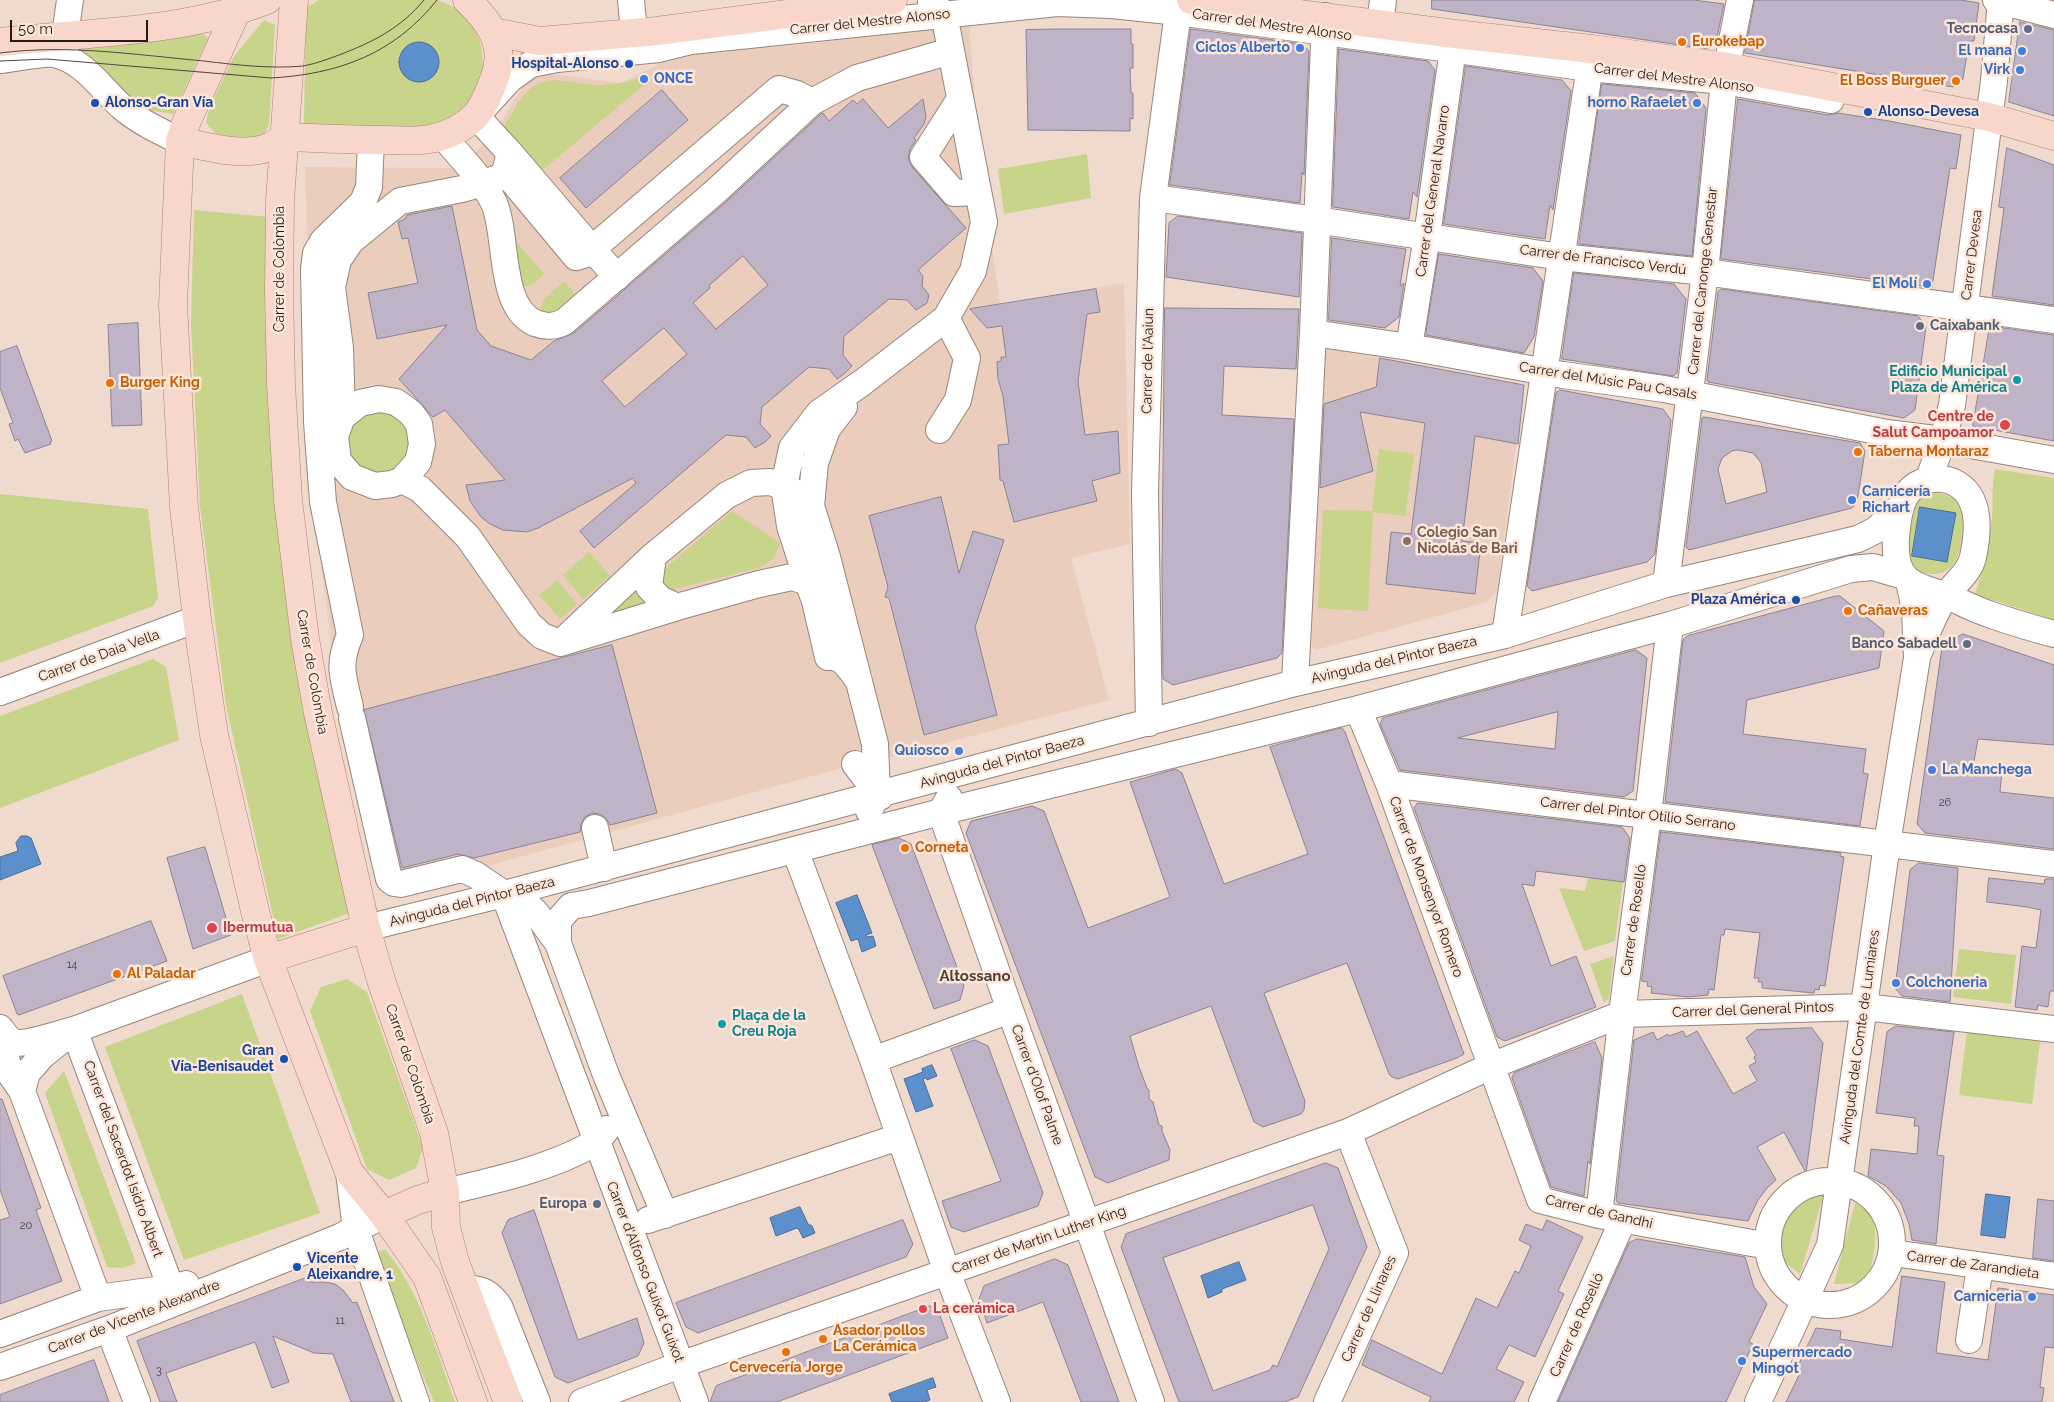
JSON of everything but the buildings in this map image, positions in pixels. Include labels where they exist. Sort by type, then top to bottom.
[{"type":"main road","points":[[0,42],[141,30],[267,0]]},
{"type":"main road","points":[[285,137],[294,0]]},
{"type":"main road","name":"Carrer del Mestre Alonso","points":[[180,141],[227,150],[251,151],[268,147],[285,137],[412,141],[443,136],[460,128],[476,116],[486,97],[499,62],[499,47],[493,32],[482,14],[467,0]]},
{"type":"main road","name":"Carrer del Mestre Alonso","points":[[493,32],[540,41],[634,33],[844,3],[893,0]]},
{"type":"main road","name":"Carrer del Mestre Alonso","points":[[1181,4],[1324,24],[1382,12],[1454,42],[1726,74],[2054,136]]},
{"type":"main road","points":[[238,6],[186,123],[180,141],[173,305],[183,499],[197,619],[214,735],[268,959],[349,1172],[384,1215],[427,1276],[473,1402]]},
{"type":"main road","name":"Carrer de Colòmbia","points":[[285,137],[280,201],[281,384],[288,500],[305,639],[318,712],[366,928],[381,980],[434,1132],[445,1192],[446,1227],[455,1262],[508,1402]]},
{"type":"main road","name":"Avinguda del Pintor Baeza","points":[[268,959],[366,928]]},
{"type":"main road","points":[[384,1215],[418,1200],[445,1192]]},
{"type":"street","points":[[65,35],[70,0]]},
{"type":"street","points":[[631,0],[634,33]]},
{"type":"street","name":"Carrer del Canonge Genestar","points":[[1666,584],[1691,394],[1726,74],[1740,0]]},
{"type":"street","points":[[1999,0],[2054,15]]},
{"type":"street","name":"Carrer Devesa","points":[[1942,467],[1965,309],[1988,123],[1999,0]]},
{"type":"street","name":"Carrer del Mestre Alonso","points":[[476,116],[510,79],[531,64],[557,59],[658,49],[691,42],[936,7],[1057,3],[1112,6],[1181,4]]},
{"type":"street","name":"Carrer de l'Aaiun","points":[[1149,723],[1145,492],[1152,198],[1181,4]]},
{"type":"street","points":[[858,681],[842,660],[834,656],[828,657],[816,601],[790,526],[784,486],[792,448],[819,413],[863,382],[946,318],[973,271],[984,222],[951,51],[936,7]]},
{"type":"street","points":[[1295,684],[1313,333],[1324,24]]},
{"type":"street","name":"Carrer del Mestre Alonso","points":[[1324,24],[1454,42]]},
{"type":"street","name":"Carrer del General Navarro","points":[[1409,348],[1427,236],[1454,42]]},
{"type":"street","points":[[443,136],[481,183],[494,204],[513,298],[521,313],[534,322],[554,327],[564,322],[716,192],[812,102],[857,78],[951,51]]},
{"type":"street","name":"Carrer del Mestre Alonso","points":[[0,60],[53,54],[71,60],[97,80],[123,108],[154,129],[180,141]]},
{"type":"street","points":[[1506,635],[1591,58]]},
{"type":"street","points":[[584,253],[778,89],[797,94],[812,102]]},
{"type":"street","points":[[960,99],[922,157],[954,193],[978,192]]},
{"type":"street","points":[[476,116],[508,162],[610,283]]},
{"type":"street","name":"Carrer del Mestre Alonso","points":[[1988,123],[2054,150]]},
{"type":"street","points":[[371,140],[369,186],[363,202],[323,241],[316,253],[314,269],[317,422],[324,502],[322,531],[344,634],[358,675],[355,721],[389,878],[394,883],[401,884],[462,869],[476,875],[504,894],[521,898],[536,913],[558,943],[622,1113],[665,1215]]},
{"type":"street","points":[[342,418],[360,403],[378,399],[396,402],[411,413],[418,424],[422,444],[410,471],[392,484],[375,486],[352,478],[338,460],[335,436],[342,418],[340,348],[332,287],[338,260],[351,240],[400,201],[462,189],[499,178],[508,162]]},
{"type":"street","name":"Carrer de Francisco Verdú","points":[[1152,198],[1427,236],[1561,257],[1705,272],[2054,320]]},
{"type":"street","points":[[939,430],[958,400],[967,358],[946,318]]},
{"type":"street","name":"Carrer del Músic Pau Casals","points":[[1313,333],[1544,372],[1691,394],[1901,435],[1942,467],[2014,453],[2054,460]]},
{"type":"street","points":[[340,348],[360,384],[378,399]]},
{"type":"street","points":[[858,834],[877,795],[866,762],[875,744],[827,557],[811,506],[814,463],[827,429],[863,382]]},
{"type":"street","points":[[1906,578],[1897,564],[1895,552],[1901,506],[1909,491],[1942,467],[1971,498],[1976,513],[1973,558],[1962,578],[1945,596]]},
{"type":"street","points":[[410,471],[427,472],[442,511],[468,537],[529,624],[542,636],[560,643],[758,584],[792,577],[808,582]]},
{"type":"street","points":[[560,643],[652,556],[727,495],[751,483],[770,482],[789,488],[811,506]]},
{"type":"street","name":"Avinguda del Pintor Baeza","points":[[366,928],[604,868],[1295,684],[1506,635],[1666,584],[1858,539],[1876,530],[1901,506]]},
{"type":"street","points":[[652,556],[649,587],[660,599],[677,607]]},
{"type":"street","points":[[558,943],[558,921],[571,906],[1358,709],[1670,625],[1851,569],[1873,567],[1906,578],[1989,615],[2054,634]]},
{"type":"street","name":"Avinguda del Comte de Lumiares","points":[[1758,1402],[1830,1245],[1887,844],[1917,658],[1915,610],[1906,578]]},
{"type":"street","name":"Avinguda del Comte de Lumiares","points":[[1917,658],[1945,596]]},
{"type":"street","name":"Carrer de Daia Vella","points":[[0,692],[197,619]]},
{"type":"street","name":"Carrer de Roselló","points":[[1542,1402],[1611,1217],[1622,1014],[1670,625]]},
{"type":"street","name":"Carrer de Monsenyor Romero","points":[[1358,709],[1389,784],[1491,1066]]},
{"type":"street","points":[[929,815],[965,772]]},
{"type":"street","name":"Carrer del Pintor Otilio Serrano","points":[[1389,784],[2054,864]]},
{"type":"street","points":[[877,795],[929,815]]},
{"type":"street","name":"Carrer d'Olof Palme","points":[[929,815],[1010,1010],[1151,1402]]},
{"type":"street","points":[[595,828],[604,868]]},
{"type":"street","points":[[795,850],[873,1060],[947,1272],[997,1402]]},
{"type":"street","name":"Carrer d'Alfonso Guixot Guixot","points":[[504,894],[695,1402]]},
{"type":"street","name":"Avinguda del Pintor Baeza","points":[[0,1028],[5,1036],[15,1042],[25,1042],[74,1030],[268,959]]},
{"type":"street","name":"Carrer del General Pintos","points":[[1491,1066],[1622,1014],[1865,1007],[2054,1029]]},
{"type":"street","points":[[873,1060],[1010,1010]]},
{"type":"street","name":"Avinguda del Pintor Baeza","points":[[22,1091],[27,1073],[42,1056],[74,1030]]},
{"type":"street","name":"Carrer del Sacerdot Isidro Albert","points":[[74,1030],[171,1288]]},
{"type":"street","points":[[0,1037],[11,1075],[22,1091],[98,1298]]},
{"type":"street","name":"Carrer de Martin Luther King","points":[[582,1402],[680,1365],[1348,1132],[1491,1066]]},
{"type":"street","name":"Carrer de Gandhi","points":[[1491,1066],[1540,1200],[1611,1217],[1768,1246]]},
{"type":"street","points":[[445,1192],[493,1181],[562,1159],[596,1142],[622,1113]]},
{"type":"street","name":"Carrer de Llinares","points":[[1327,1402],[1395,1253],[1348,1132]]},
{"type":"street","points":[[628,1227],[899,1137]]},
{"type":"street","points":[[349,1172],[356,1230],[416,1402]]},
{"type":"street","points":[[1821,1181],[1840,1181],[1863,1190],[1873,1198],[1885,1213],[1891,1231],[1893,1253],[1880,1280],[1868,1292],[1854,1300],[1838,1304],[1821,1304],[1805,1300],[1791,1291],[1779,1278],[1771,1263],[1768,1246],[1770,1227],[1777,1211],[1789,1196],[1804,1186],[1821,1181]]},
{"type":"street","name":"Carrer de Vicente Alexandre","points":[[0,1367],[109,1329],[356,1230],[384,1215]]},
{"type":"street","name":"Carrer de Zarandieta","points":[[1893,1253],[2054,1276]]},
{"type":"street","name":"Carrer de Vicente Alexandre","points":[[0,1334],[98,1298],[171,1288],[245,1262],[267,1265]]},
{"type":"street","points":[[1969,1340],[1980,1266]]},
{"type":"street","points":[[465,1288],[491,1294],[499,1306],[537,1402]]},
{"type":"street","points":[[109,1329],[137,1402]]},
{"type":"shaded area","points":[[969,24],[978,141],[1000,305],[1124,283],[1130,544],[1071,558],[1109,700],[876,761],[845,767],[386,894],[335,674],[318,540],[305,167],[454,168],[490,139],[524,85],[544,73],[621,83],[677,55],[788,46]]},
{"type":"shaded area","name":"Colegio San Nicolás de Bari","points":[[1319,347],[1524,385],[1497,591],[1487,602],[1316,650],[1305,640]]},
{"type":"green space","points":[[319,0],[438,0],[456,8],[472,23],[481,44],[483,66],[478,90],[464,111],[432,127],[304,125],[306,8]]},
{"type":"green space","points":[[264,20],[275,25],[269,125],[262,137],[238,141],[224,138],[218,135],[206,122],[210,107],[234,56]]},
{"type":"green space","points":[[199,31],[208,38],[173,114],[143,109],[70,44]]},
{"type":"green space","points":[[638,78],[647,82],[543,170],[539,170],[503,129],[522,97],[534,86],[542,82],[559,80],[601,85]]},
{"type":"green space","points":[[1087,154],[1091,198],[1004,214],[998,169]]},
{"type":"green space","points":[[194,210],[269,217],[281,550],[289,623],[350,913],[278,939],[226,705],[200,506],[191,324]]},
{"type":"green space","points":[[506,230],[544,274],[532,285],[517,288]]},
{"type":"green space","points":[[564,281],[575,294],[552,313],[539,313],[544,299]]},
{"type":"green space","points":[[389,410],[409,426],[412,451],[391,474],[368,472],[355,464],[351,457],[348,442],[349,434],[356,420],[362,415]]},
{"type":"green space","points":[[1379,449],[1414,454],[1405,516],[1373,512],[1368,611],[1318,608],[1323,510],[1372,511]]},
{"type":"green space","points":[[1995,469],[2054,478],[2054,620],[1975,594],[1990,536]]},
{"type":"green space","points":[[1939,493],[1952,498],[1958,504],[1963,518],[1963,526],[1961,545],[1956,561],[1947,570],[1933,574],[1920,571],[1911,562],[1908,556],[1908,525],[1911,511],[1919,500],[1931,494]]},
{"type":"green space","points":[[0,494],[148,509],[158,598],[153,606],[0,663]]},
{"type":"green space","points":[[732,511],[780,543],[774,558],[761,567],[667,591],[664,589],[661,572]]},
{"type":"green space","points":[[589,552],[610,576],[583,599],[563,575]]},
{"type":"green space","points":[[637,579],[650,606],[586,622]]},
{"type":"green space","points":[[557,580],[577,604],[560,619],[539,595]]},
{"type":"green space","points":[[153,659],[166,667],[179,740],[0,808],[0,716]]},
{"type":"green space","points":[[1588,877],[1623,881],[1615,941],[1584,951],[1559,888],[1585,891]]},
{"type":"green space","points":[[1959,949],[2016,955],[2011,1004],[1953,997]]},
{"type":"green space","points":[[1614,956],[1609,998],[1604,1003],[1590,964]]},
{"type":"green space","points":[[347,979],[367,992],[423,1148],[416,1168],[389,1180],[367,1169],[310,1011],[321,987]]},
{"type":"green space","points":[[242,994],[320,1213],[184,1260],[105,1047]]},
{"type":"green space","points":[[1967,1032],[2040,1042],[2032,1104],[1959,1095]]},
{"type":"green space","points":[[64,1071],[136,1263],[123,1268],[107,1267],[45,1093]]},
{"type":"green space","points":[[1824,1194],[1800,1274],[1787,1264],[1780,1252],[1780,1232],[1788,1212],[1806,1196]]},
{"type":"green space","points":[[1855,1203],[1869,1212],[1875,1226],[1875,1246],[1871,1268],[1858,1283],[1834,1284]]},
{"type":"green space","points":[[385,1249],[398,1266],[418,1303],[455,1402],[434,1402],[373,1254]]},
{"type":"water","points":[[415,42],[423,42],[430,45],[436,51],[439,62],[436,73],[430,79],[423,82],[415,82],[408,79],[402,73],[399,66],[399,58],[402,51],[408,45]]},
{"type":"water","points":[[1920,507],[1956,513],[1947,562],[1912,556]]},
{"type":"water","points":[[21,836],[31,838],[41,864],[0,880],[0,857],[18,851],[16,843]]},
{"type":"water","points":[[857,895],[872,933],[866,935],[867,937],[873,936],[876,946],[862,952],[858,939],[851,941],[836,903]]},
{"type":"water","points":[[932,1065],[937,1076],[927,1080],[926,1078],[923,1079],[933,1106],[916,1112],[904,1079],[923,1072],[922,1069]]},
{"type":"water","points":[[1986,1194],[2010,1197],[2005,1238],[1981,1235]]},
{"type":"water","points":[[800,1207],[808,1224],[812,1226],[815,1233],[803,1238],[797,1228],[776,1236],[770,1218]]},
{"type":"water","points":[[1239,1262],[1246,1280],[1222,1289],[1222,1292],[1208,1298],[1201,1276]]},
{"type":"water","points":[[933,1378],[936,1387],[927,1390],[930,1400],[924,1402],[892,1402],[889,1394]]},
{"type":"tram line","points":[[0,53],[77,50],[128,53],[254,66],[303,66],[339,55],[375,39],[406,19],[424,0]]},
{"type":"tram line","points":[[0,61],[47,59],[271,78],[296,76],[342,66],[384,47],[420,19],[437,0]]},
{"type":"place","name":"Tecnocasa","points":[[2028,29]]},
{"type":"place","name":"Eurokebap","points":[[1682,42]]},
{"type":"place","name":"Ciclos Alberto","points":[[1300,48]]},
{"type":"place","name":"El mana","points":[[2022,51]]},
{"type":"place","name":"Hospital-Alonso","points":[[629,64]]},
{"type":"place","name":"Virk","points":[[2020,70]]},
{"type":"place","name":"ONCE","points":[[644,79]]},
{"type":"place","name":"El Boss Burguer","points":[[1956,81]]},
{"type":"place","name":"Alonso-Gran Vía","points":[[95,103]]},
{"type":"place","name":"horno Rafaelet","points":[[1697,103]]},
{"type":"place","name":"Alonso-Devesa","points":[[1868,112]]},
{"type":"place","name":"El Molí","points":[[1927,284]]},
{"type":"place","name":"Caixabank","points":[[1920,326]]},
{"type":"place","name":"Edificio Municipal Plaza de América","points":[[2017,380]]},
{"type":"place","name":"Burger King","points":[[110,383]]},
{"type":"place","name":"Centre de Salut Campoamor","points":[[2005,425]]},
{"type":"place","name":"Taberna Montaraz","points":[[1858,452]]},
{"type":"place","name":"Carnicería Richart","points":[[1852,500]]},
{"type":"place","name":"Colegio San Nicolás de Bari","points":[[1407,541]]},
{"type":"place","name":"Plaza América","points":[[1796,600]]},
{"type":"place","name":"Cañaveras","points":[[1848,611]]},
{"type":"place","name":"Banco Sabadell","points":[[1967,644]]},
{"type":"place","name":"Quiosco","points":[[959,751]]},
{"type":"place","name":"La Manchega","points":[[1932,770]]},
{"type":"place","name":"Corneta","points":[[905,848]]},
{"type":"place","name":"Ibermutua","points":[[212,928]]},
{"type":"place","name":"Al Paladar","points":[[117,974]]},
{"type":"place","name":"Colchoneria","points":[[1896,983]]},
{"type":"place","name":"Plaça de la Creu Roja","points":[[722,1024]]},
{"type":"place","name":"Gran Vía-Benisaudet","points":[[284,1059]]},
{"type":"place","name":"Europa","points":[[597,1204]]},
{"type":"place","name":"Vicente Aleixandre, 1","points":[[297,1267]]},
{"type":"place","name":"Carniceria","points":[[2032,1297]]},
{"type":"place","name":"La cerámica","points":[[923,1309]]},
{"type":"place","name":"Asador pollos La Cerámica","points":[[823,1339]]},
{"type":"place","name":"Cervecería Jorge","points":[[786,1352]]},
{"type":"place","name":"Supermercado Mingot","points":[[1742,1361]]},
{"type":"district","name":"Altossano","points":[[975,976]]}]
